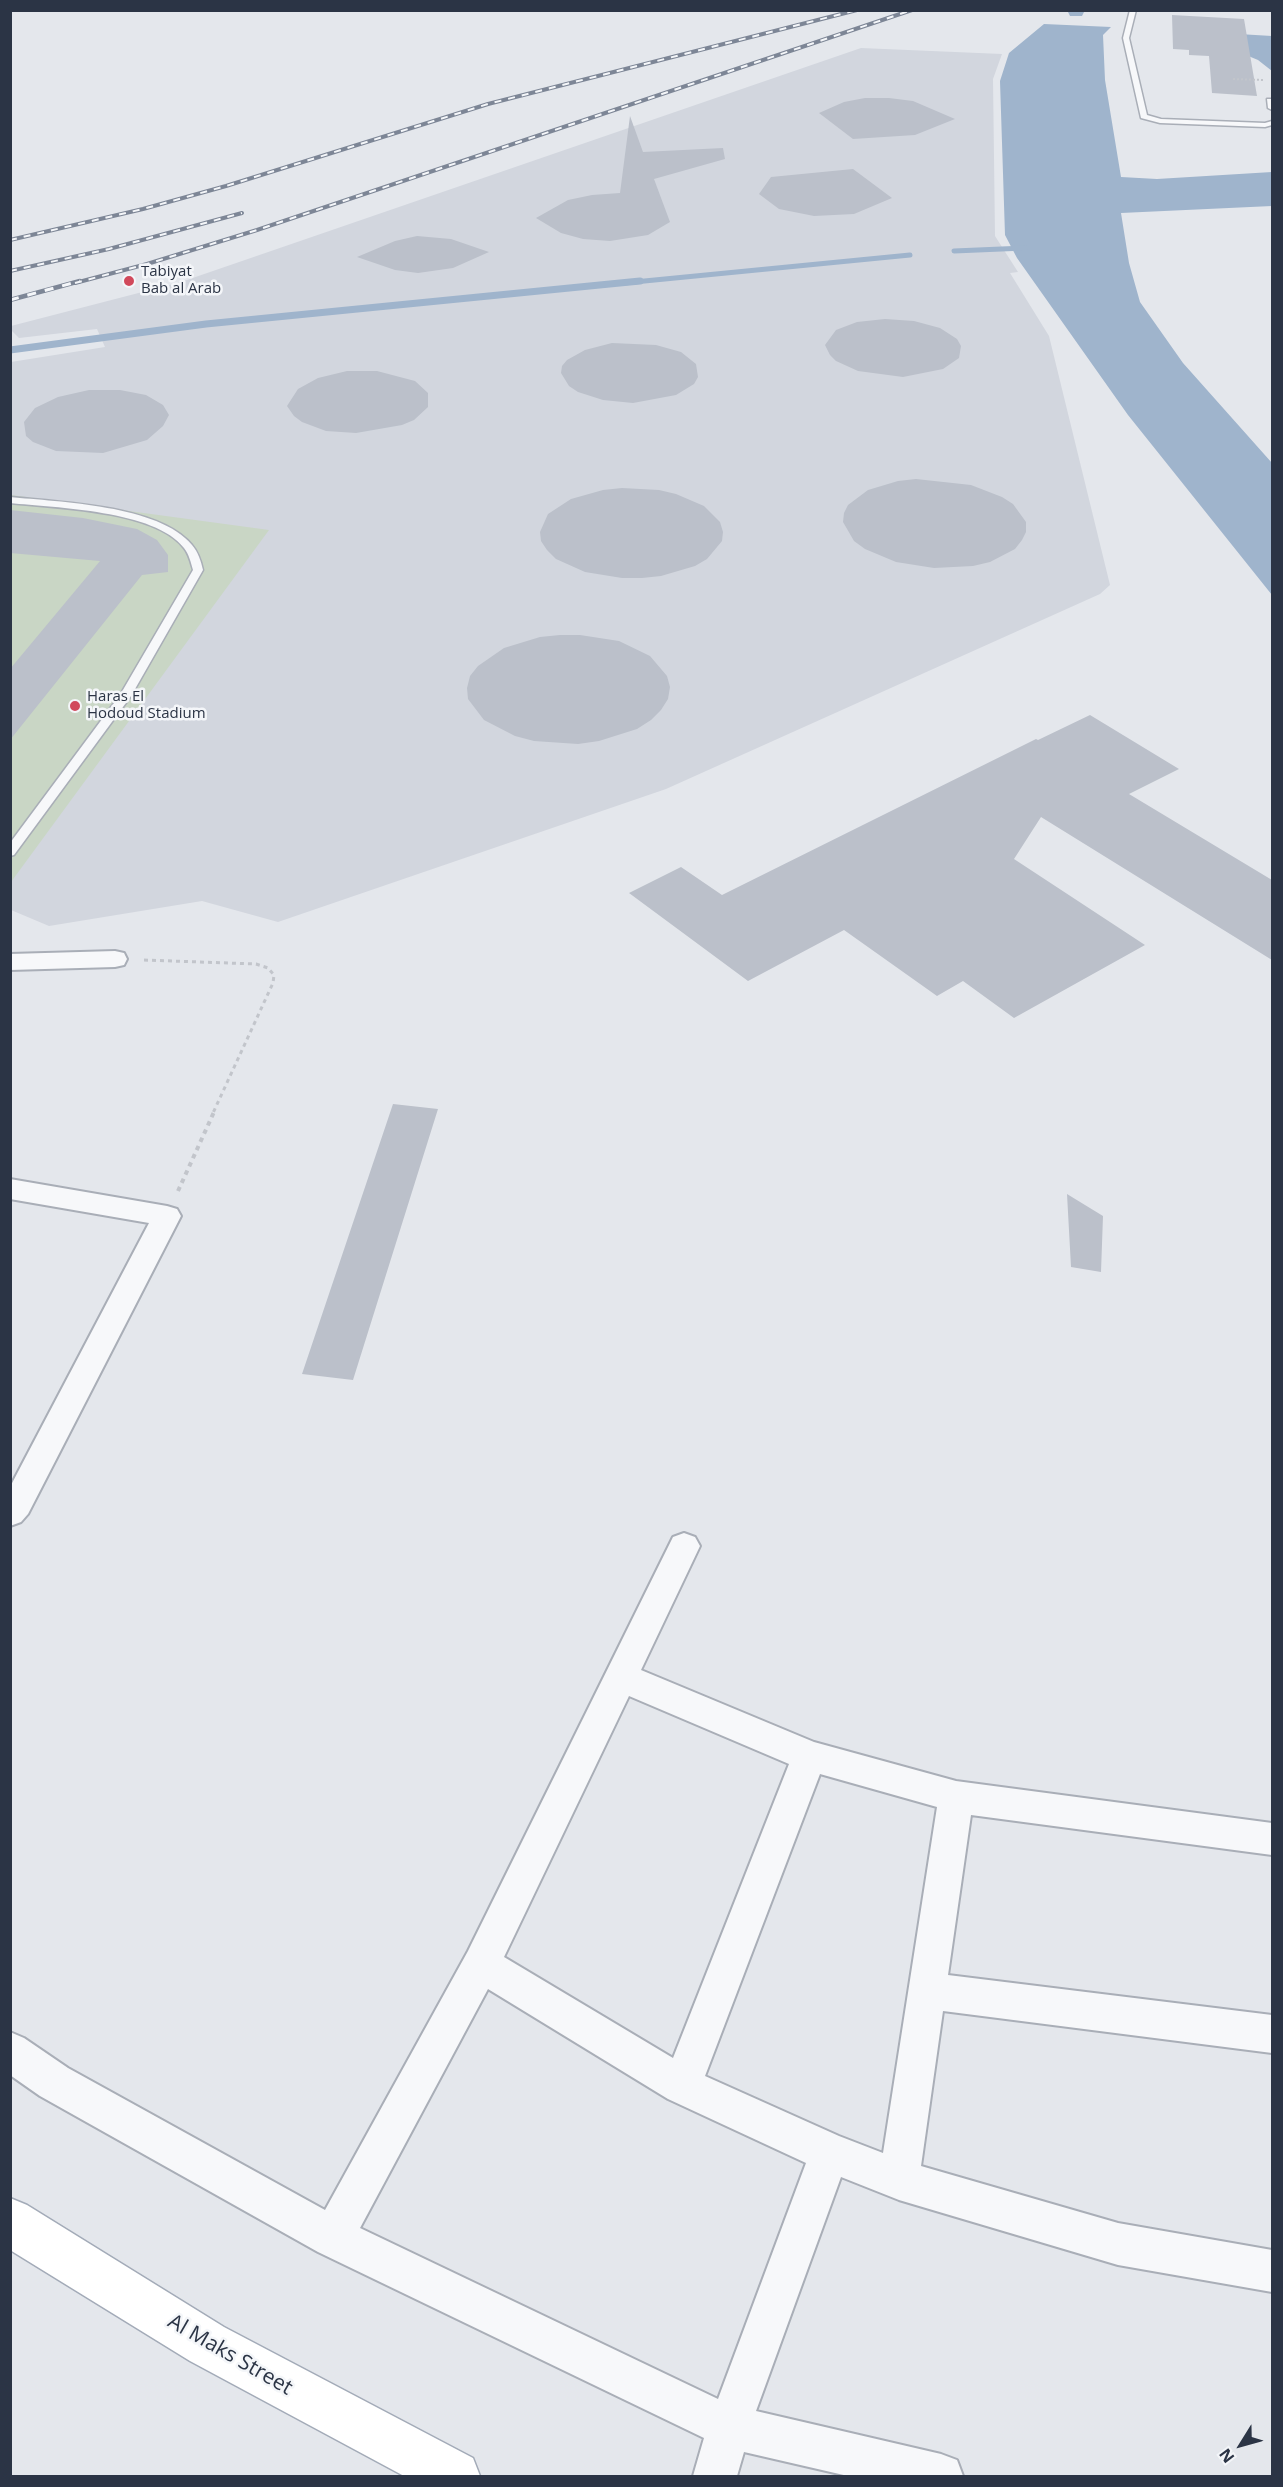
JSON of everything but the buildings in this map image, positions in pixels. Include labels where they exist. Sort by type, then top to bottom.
[{"type":"main road","name":"Al Maks Street","points":[[10,2222],[207,2344],[455,2476]]},
{"type":"street","points":[[10,962],[115,958]]},
{"type":"street","points":[[10,1513],[17,1505],[167,1216],[14,1197]]},
{"type":"street","points":[[333,2237],[481,1964],[684,1546]]},
{"type":"street","points":[[619,1676],[810,1756],[956,1797],[1272,1839]]},
{"type":"street","points":[[682,2085],[810,1756]]},
{"type":"street","points":[[899,2180],[956,1797]]},
{"type":"street","points":[[481,1964],[682,2085],[830,2153],[899,2180],[1118,2244],[1272,2271]]},
{"type":"street","points":[[927,1991],[1272,2034]]},
{"type":"street","points":[[10,2051],[54,2082],[333,2237],[729,2427],[941,2476]]},
{"type":"street","points":[[715,2476],[729,2427],[830,2153]]},
{"type":"lane","points":[[1133,10],[1126,38],[1144,116],[1160,121],[1265,125],[1272,123]]},
{"type":"lane","points":[[10,500],[120,514],[146,520],[168,529],[184,541],[194,555],[198,570],[125,696],[10,852]]},
{"type":"path","points":[[1233,80],[1272,81]]},
{"type":"path","points":[[115,958],[256,964],[268,968],[274,975],[273,983],[167,1216]]},
{"type":"shaded area","points":[[861,48],[1002,54],[993,79],[995,236],[1018,272],[1010,273],[1049,336],[1110,585],[1100,594],[666,789],[278,922],[202,901],[49,926],[11,910],[11,362],[105,347],[97,329],[19,338],[11,330],[11,326],[181,282]]},
{"type":"green space","name":"Haras El Hodoud Stadium","points":[[11,495],[269,530],[11,882]]},
{"type":"water","points":[[1044,24],[1111,27],[1103,35],[1105,80],[1121,177],[1157,179],[1272,172],[1272,206],[1121,213],[1129,263],[1140,302],[1183,363],[1272,463],[1272,595],[1128,415],[1017,258],[1005,235],[1000,81],[1009,53]]},
{"type":"water","points":[[1188,31],[1272,36],[1272,71],[1258,60]]},
{"type":"waterway","points":[[954,251],[1025,248]]},
{"type":"waterway","points":[[624,283],[910,255]]},
{"type":"waterway","points":[[10,350],[206,324],[640,281]]},
{"type":"railway","points":[[10,240],[143,209],[226,186],[488,104],[857,10]]},
{"type":"railway","points":[[75,283],[147,264],[257,230],[912,10]]},
{"type":"railway","points":[[10,271],[109,249],[242,213]]},
{"type":"railway","points":[[10,300],[80,281]]},
{"type":"place","name":"Tabiyat Bab al Arab","points":[[129,281]]},
{"type":"place","name":"Haras El Hodoud Stadium","points":[[75,706]]}]
